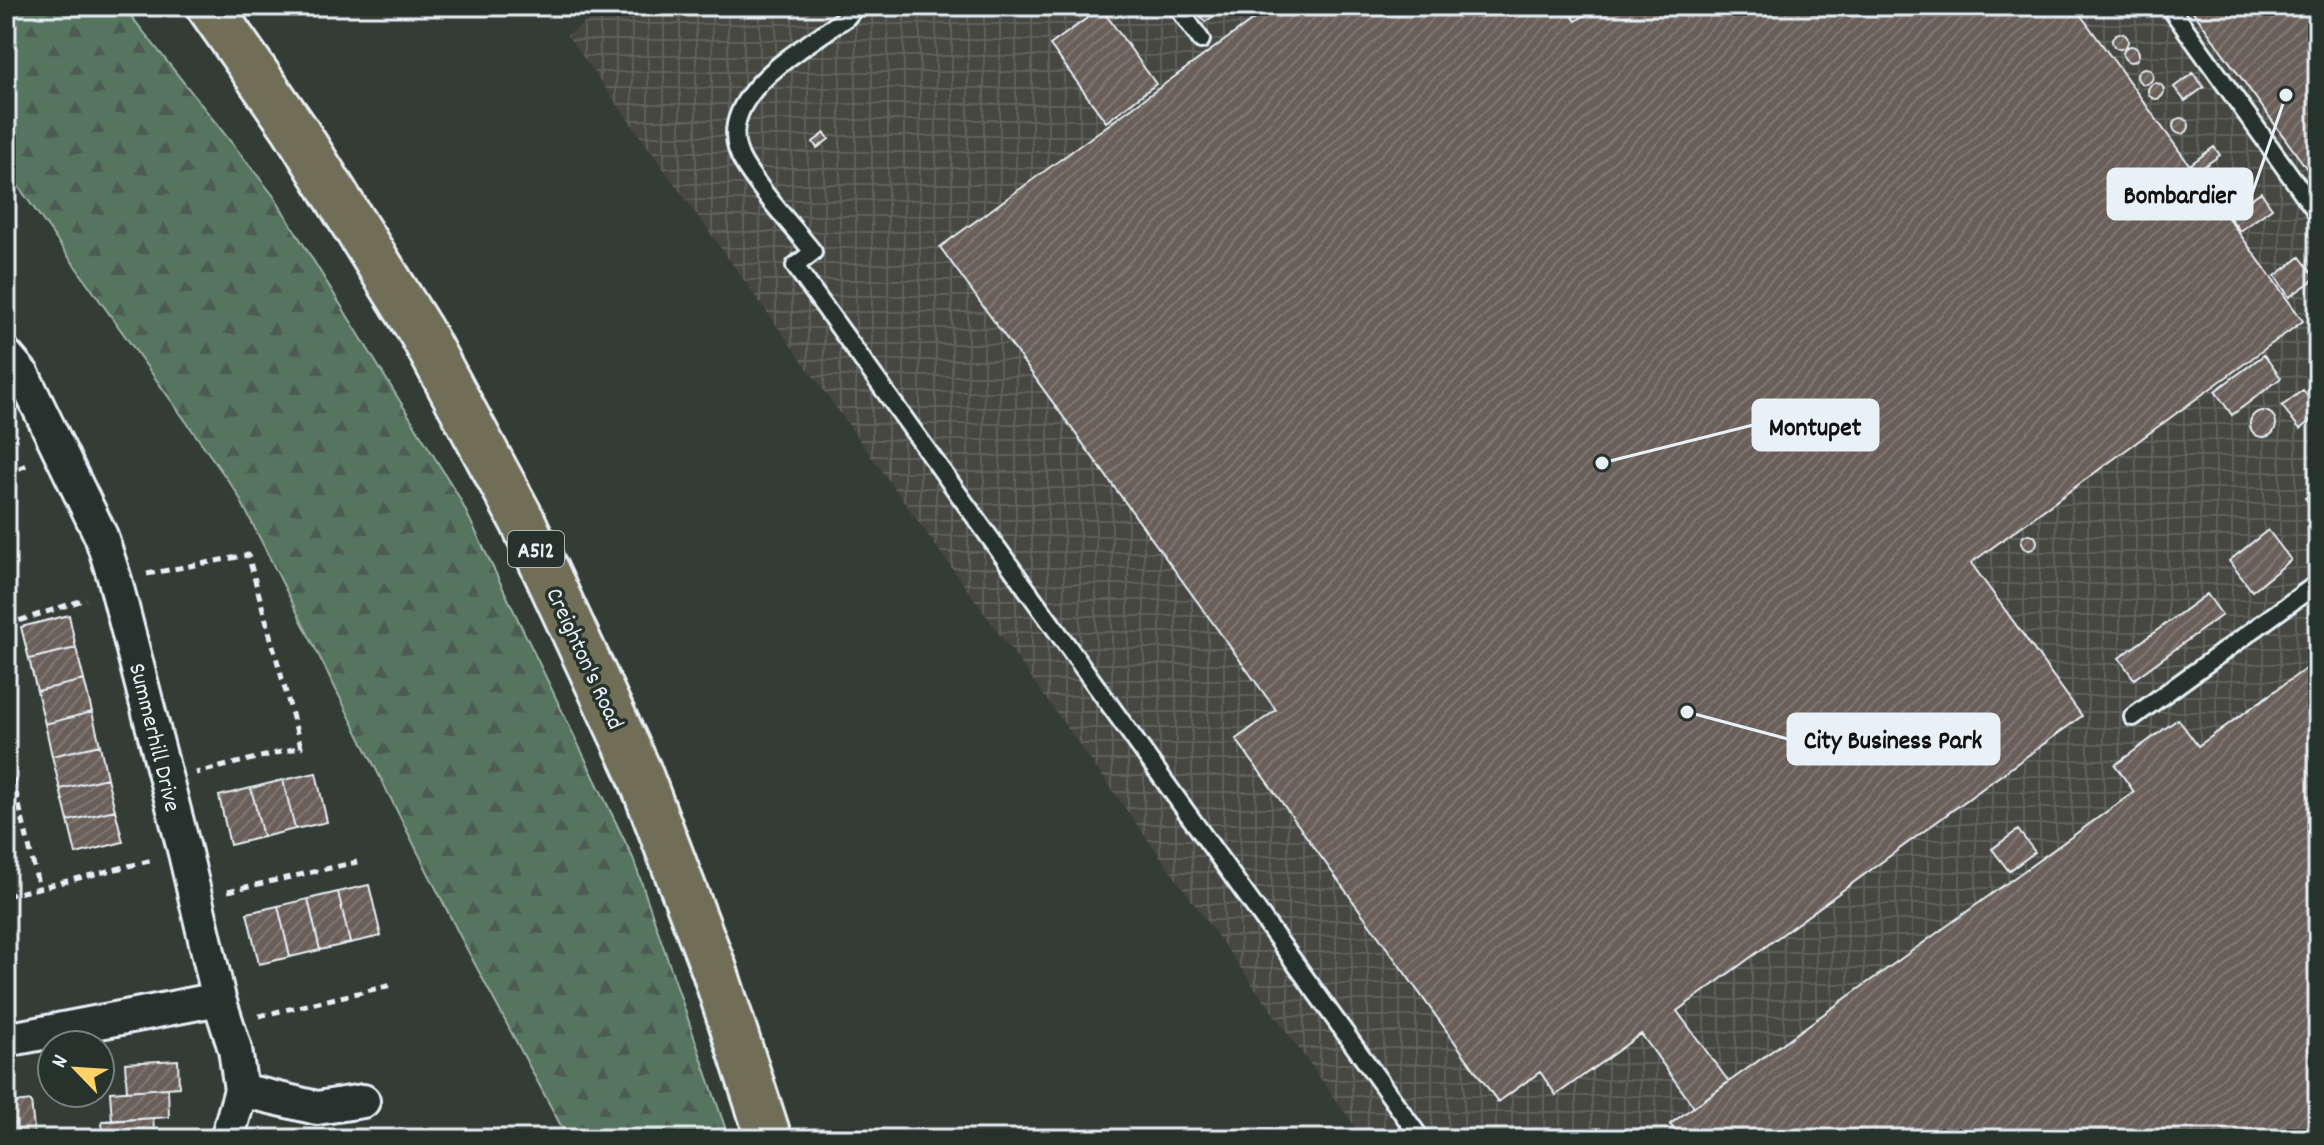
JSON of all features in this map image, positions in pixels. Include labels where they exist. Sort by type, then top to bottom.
[{"type":"highway","name":"Creighton's Road","points":[[209,6],[294,128],[421,332],[523,522],[638,770],[714,969],[769,1139]]},
{"type":"street","name":"Summerhill Drive","points":[[12,371],[101,536],[116,585],[235,1049],[241,1090],[227,1139]]},
{"type":"street","points":[[6,1040],[223,1011]]},
{"type":"street","points":[[241,1090],[317,1108],[363,1101]]},
{"type":"lane","points":[[856,6],[847,17],[758,83],[748,94],[736,125],[738,151],[744,164],[813,252],[795,266],[1421,1139]]},
{"type":"lane","points":[[1177,6],[1201,40]]},
{"type":"lane","points":[[2169,6],[2318,214]]},
{"type":"lane","points":[[2133,717],[2318,583]]},
{"type":"path","points":[[6,625],[116,585],[248,555],[301,747],[167,780]]},
{"type":"path","points":[[6,751],[39,888]]},
{"type":"path","points":[[6,896],[185,853]]},
{"type":"path","points":[[196,899],[357,862]]},
{"type":"path","points":[[223,1011],[392,985]]},
{"type":"shaded area","points":[[609,6],[2318,6],[2318,1139],[1364,1139],[567,35]]},
{"type":"green space","points":[[6,6],[123,6],[273,195],[459,497],[633,858],[729,1139],[568,1139],[460,936],[237,493],[6,169]]},
{"type":"building","points":[[1193,6],[1228,6],[1205,22]]},
{"type":"building","points":[[1272,6],[1565,6],[1576,21],[1597,6],[2074,6],[2303,321],[1971,563],[2082,716],[1677,1011],[1729,1082],[1694,1107],[1641,1034],[1556,1095],[1540,1072],[1498,1102],[1236,739],[1276,710],[940,247]]},
{"type":"building","points":[[2189,6],[2318,6],[2318,184]]},
{"type":"building","points":[[1101,8],[1156,84],[1106,122],[1050,45]]},
{"type":"building","points":[[2117,33],[2123,33],[2128,41],[2126,47],[2117,49],[2112,44],[2112,38]]},
{"type":"building","points":[[2128,46],[2134,46],[2139,54],[2137,60],[2128,62],[2123,57],[2123,51]]},
{"type":"building","points":[[2142,68],[2148,68],[2153,76],[2151,82],[2142,84],[2137,79],[2137,73]]},
{"type":"building","points":[[2193,73],[2204,87],[2185,101],[2174,87]]},
{"type":"building","points":[[2153,83],[2159,83],[2164,91],[2162,97],[2153,99],[2148,94],[2148,88]]},
{"type":"building","points":[[2178,118],[2184,118],[2189,126],[2187,132],[2178,134],[2173,129],[2173,123]]},
{"type":"building","points":[[825,133],[829,139],[817,148],[813,142]]},
{"type":"building","points":[[2214,147],[2220,155],[2196,172],[2191,164]]},
{"type":"building","points":[[2261,192],[2272,208],[2240,231],[2228,215]]},
{"type":"building","points":[[2300,257],[2316,278],[2289,297],[2275,276]]},
{"type":"building","points":[[2264,355],[2281,378],[2232,415],[2215,391]]},
{"type":"building","points":[[2303,390],[2318,414],[2300,429],[2282,406]]},
{"type":"building","points":[[2263,411],[2272,415],[2276,424],[2272,433],[2263,437],[2254,433],[2250,424],[2254,415]]},
{"type":"building","points":[[2318,488],[2318,515],[2305,498]]},
{"type":"building","points":[[2268,530],[2291,560],[2252,591],[2229,561]]},
{"type":"building","points":[[2026,534],[2032,534],[2037,542],[2035,548],[2026,550],[2021,545],[2021,539]]},
{"type":"building","points":[[2207,594],[2222,615],[2134,679],[2119,658]]},
{"type":"building","points":[[69,615],[76,648],[29,659],[21,627]]},
{"type":"building","points":[[76,648],[84,680],[37,691],[29,659]]},
{"type":"building","points":[[2318,660],[2318,1139],[1681,1139],[1670,1124],[2134,792],[2115,765],[2178,719],[2198,746]]},
{"type":"building","points":[[84,680],[92,712],[45,724],[37,691]]},
{"type":"building","points":[[92,712],[100,745],[52,756],[45,724]]},
{"type":"building","points":[[100,745],[107,778],[60,789],[52,756]]},
{"type":"building","points":[[316,773],[327,822],[295,829],[283,780]]},
{"type":"building","points":[[107,778],[115,810],[68,821],[60,789]]},
{"type":"building","points":[[283,780],[295,829],[263,837],[251,788]]},
{"type":"building","points":[[251,788],[263,837],[230,845],[219,796]]},
{"type":"building","points":[[115,810],[123,842],[76,854],[68,821]]},
{"type":"building","points":[[2018,830],[2035,852],[2009,871],[1992,849]]},
{"type":"building","points":[[369,885],[381,936],[350,943],[338,892]]},
{"type":"building","points":[[338,892],[350,943],[320,950],[308,899]]},
{"type":"building","points":[[308,899],[320,950],[290,957],[278,906]]},
{"type":"building","points":[[278,906],[290,957],[259,964],[247,913]]},
{"type":"building","points":[[178,1060],[179,1087],[127,1091],[125,1063]]},
{"type":"building","points":[[168,1088],[169,1117],[112,1121],[111,1109],[116,1109],[116,1092]]},
{"type":"building","points":[[31,1101],[35,1139],[6,1139],[6,1104]]},
{"type":"building","points":[[153,1118],[155,1139],[103,1139],[102,1121]]},
{"type":"place","name":"Bombardier","points":[[2286,95]]},
{"type":"place","name":"Montupet","points":[[1602,463]]},
{"type":"place","name":"City Business Park","points":[[1687,712]]}]
